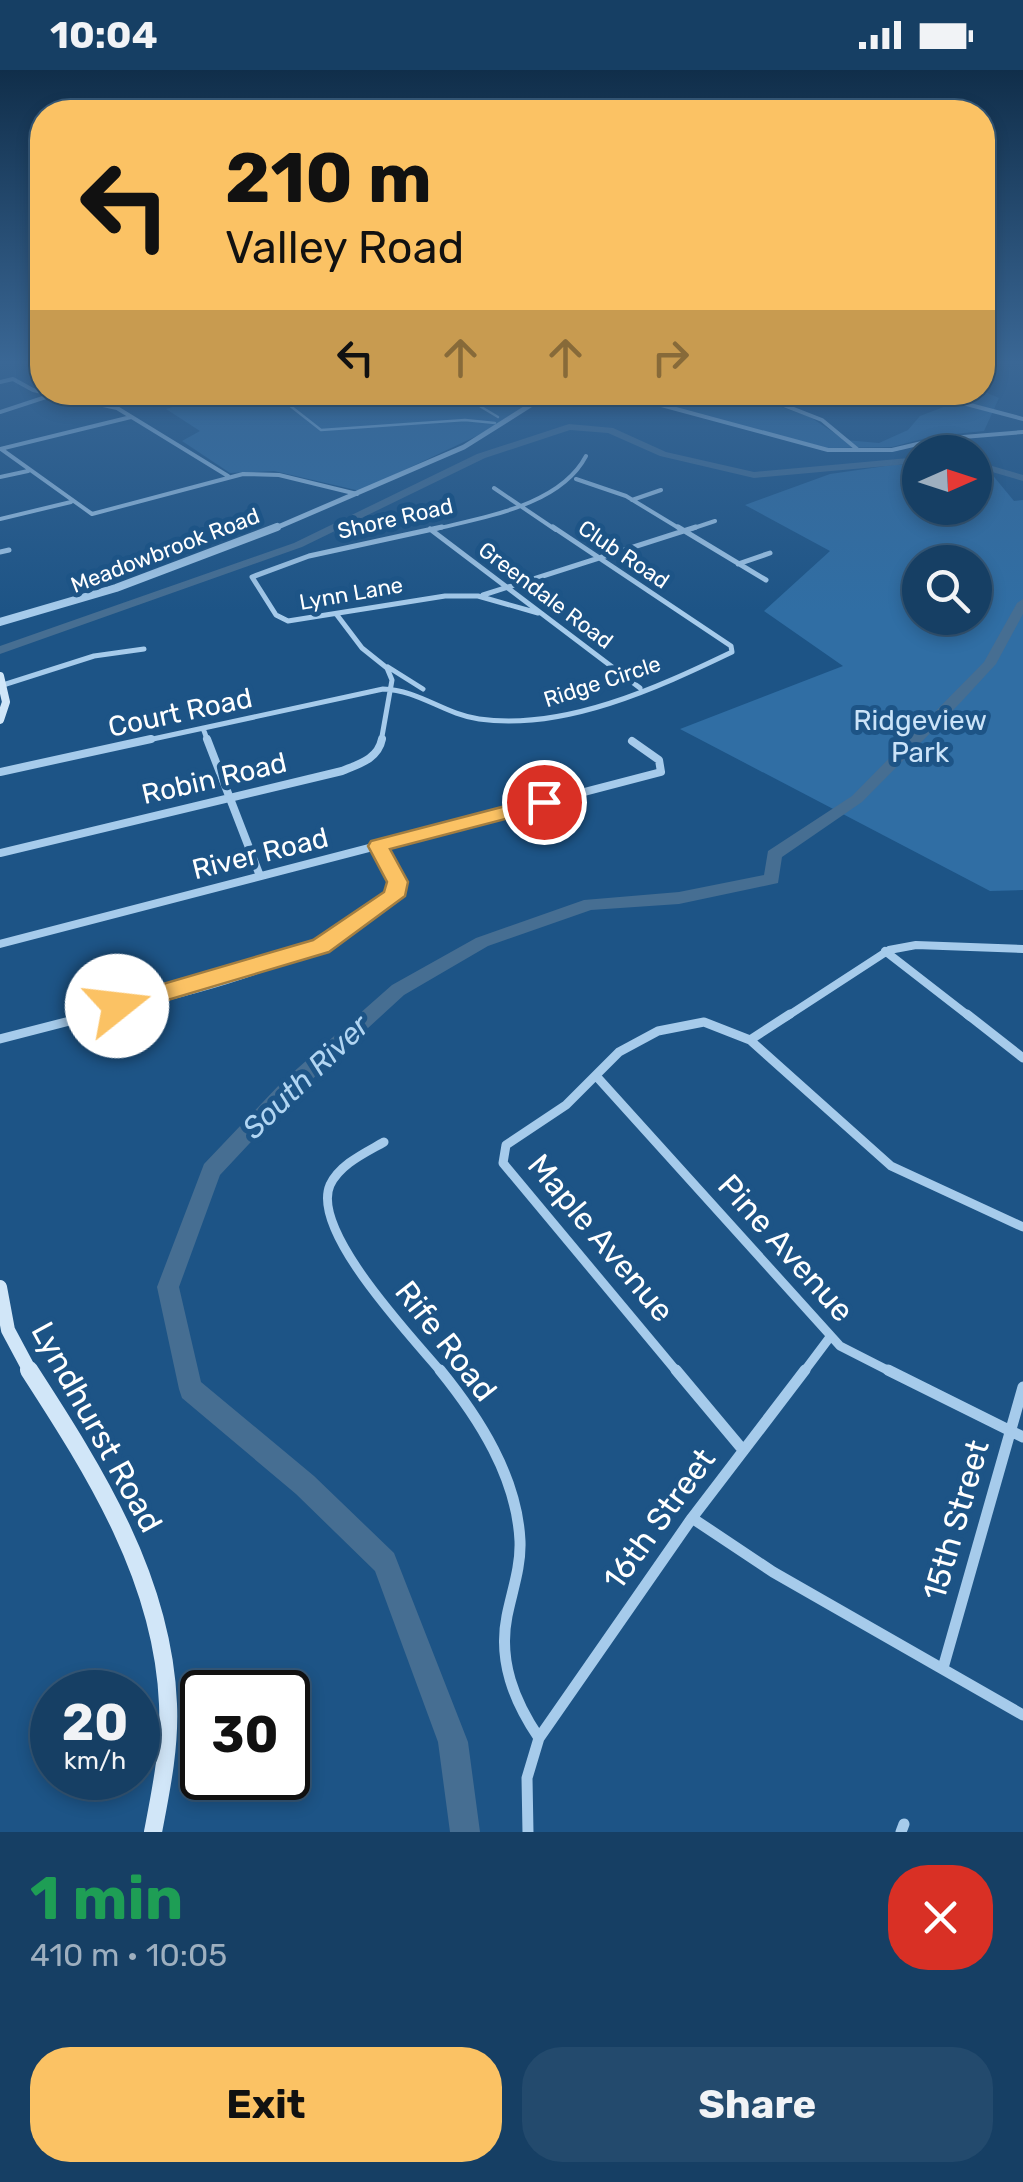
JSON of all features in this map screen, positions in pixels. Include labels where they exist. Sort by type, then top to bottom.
[{"type":"main road","points":[[0,720],[6,702],[2,680]]},
{"type":"main road","name":"Lyndhurst Road","points":[[0,1287],[6,1342],[118,1518],[159,1638],[168,1732],[153,1832]]},
{"type":"street","points":[[179,446],[228,476]]},
{"type":"street","name":"Meadowbrook Road","points":[[0,622],[96,596],[357,494],[458,446]]},
{"type":"street","points":[[812,446],[910,446]]},
{"type":"street","points":[[855,446],[858,449]]},
{"type":"street","points":[[1,449],[88,513],[228,476],[279,475],[357,494]]},
{"type":"street","points":[[586,456],[576,479],[632,500],[766,580]]},
{"type":"street","points":[[0,477],[28,471]]},
{"type":"street","name":"Shore Road","points":[[252,578],[319,553],[430,529],[552,494],[576,479]]},
{"type":"street","name":"Club Road","points":[[494,488],[732,650]]},
{"type":"street","points":[[632,500],[662,490]]},
{"type":"street","points":[[0,519],[71,502]]},
{"type":"street","name":"Lynn Lane","points":[[252,578],[283,619],[302,621],[426,598],[478,596],[715,520]]},
{"type":"street","name":"Greendale Road","points":[[430,529],[640,688]]},
{"type":"street","points":[[0,552],[8,550]]},
{"type":"street","points":[[738,564],[770,553]]},
{"type":"street","name":"Lynn Lane","points":[[478,596],[538,613]]},
{"type":"street","name":"Ridge Circle","points":[[337,615],[362,648],[422,692],[468,718],[513,722],[565,715],[732,650]]},
{"type":"street","points":[[2,680],[94,656],[144,649]]},
{"type":"street","points":[[387,668],[392,696],[422,692]]},
{"type":"street","name":"Court Road","points":[[0,772],[369,691],[381,685],[387,668]]},
{"type":"street","name":"Court Road","points":[[369,691],[392,696]]},
{"type":"street","name":"Ridge Circle","points":[[392,696],[422,692]]},
{"type":"street","name":"Robin Road","points":[[0,852],[367,761],[380,748],[392,696]]},
{"type":"street","points":[[204,728],[260,876]]},
{"type":"street","name":"River Road","points":[[0,944],[660,772],[659,760],[632,741]]},
{"type":"street","points":[[0,1040],[321,946],[394,896],[398,882],[378,846]]},
{"type":"street","points":[[1023,949],[916,945],[885,951],[750,1040],[891,1166],[1023,1228]]},
{"type":"street","points":[[885,951],[1023,1058]]},
{"type":"street","name":"Maple Avenue","points":[[743,1450],[503,1163],[506,1145],[566,1105],[598,1078],[601,1066],[619,1052],[674,1025],[710,1023],[750,1040]]},
{"type":"street","name":"Pine Avenue","points":[[598,1078],[830,1337],[1023,1437]]},
{"type":"street","name":"Rife Road","points":[[384,1142],[340,1170],[328,1189],[328,1215],[383,1302],[472,1410],[506,1488],[520,1541],[505,1623],[507,1672],[518,1705],[539,1738]]},
{"type":"street","name":"16th Street","points":[[539,1738],[692,1518],[830,1337]]},
{"type":"street","name":"15th Street","points":[[943,1668],[1023,1387]]},
{"type":"street","points":[[692,1518],[773,1572],[1023,1715]]},
{"type":"street","points":[[528,1832],[527,1778],[539,1738]]},
{"type":"green space","points":[[190,446],[455,446],[360,491],[274,471],[230,473]]},
{"type":"green space","points":[[820,446],[895,446],[827,448]]},
{"type":"green space","name":"Ridgeview Park","points":[[893,465],[902,465],[902,525],[992,525],[992,474],[1014,501],[1023,500],[1023,890],[990,891],[680,729],[843,666],[764,611],[830,551],[745,505],[830,474]]},
{"type":"waterway","name":"South River","points":[[0,650],[298,545],[481,456],[511,446]]},
{"type":"waterway","name":"South River","points":[[646,446],[663,454],[754,475],[902,462]]},
{"type":"waterway","name":"South River","points":[[992,469],[1023,478]]},
{"type":"waterway","name":"South River","points":[[465,1832],[453,1742],[385,1562],[305,1485],[191,1389],[168,1287],[211,1170],[288,1089],[398,990],[482,942],[590,904],[679,898],[772,879],[774,855],[857,799],[989,664],[1023,603]]},
{"type":"route","points":[[117,1006],[321,946],[394,896],[398,882],[378,846],[544,802]]}]
